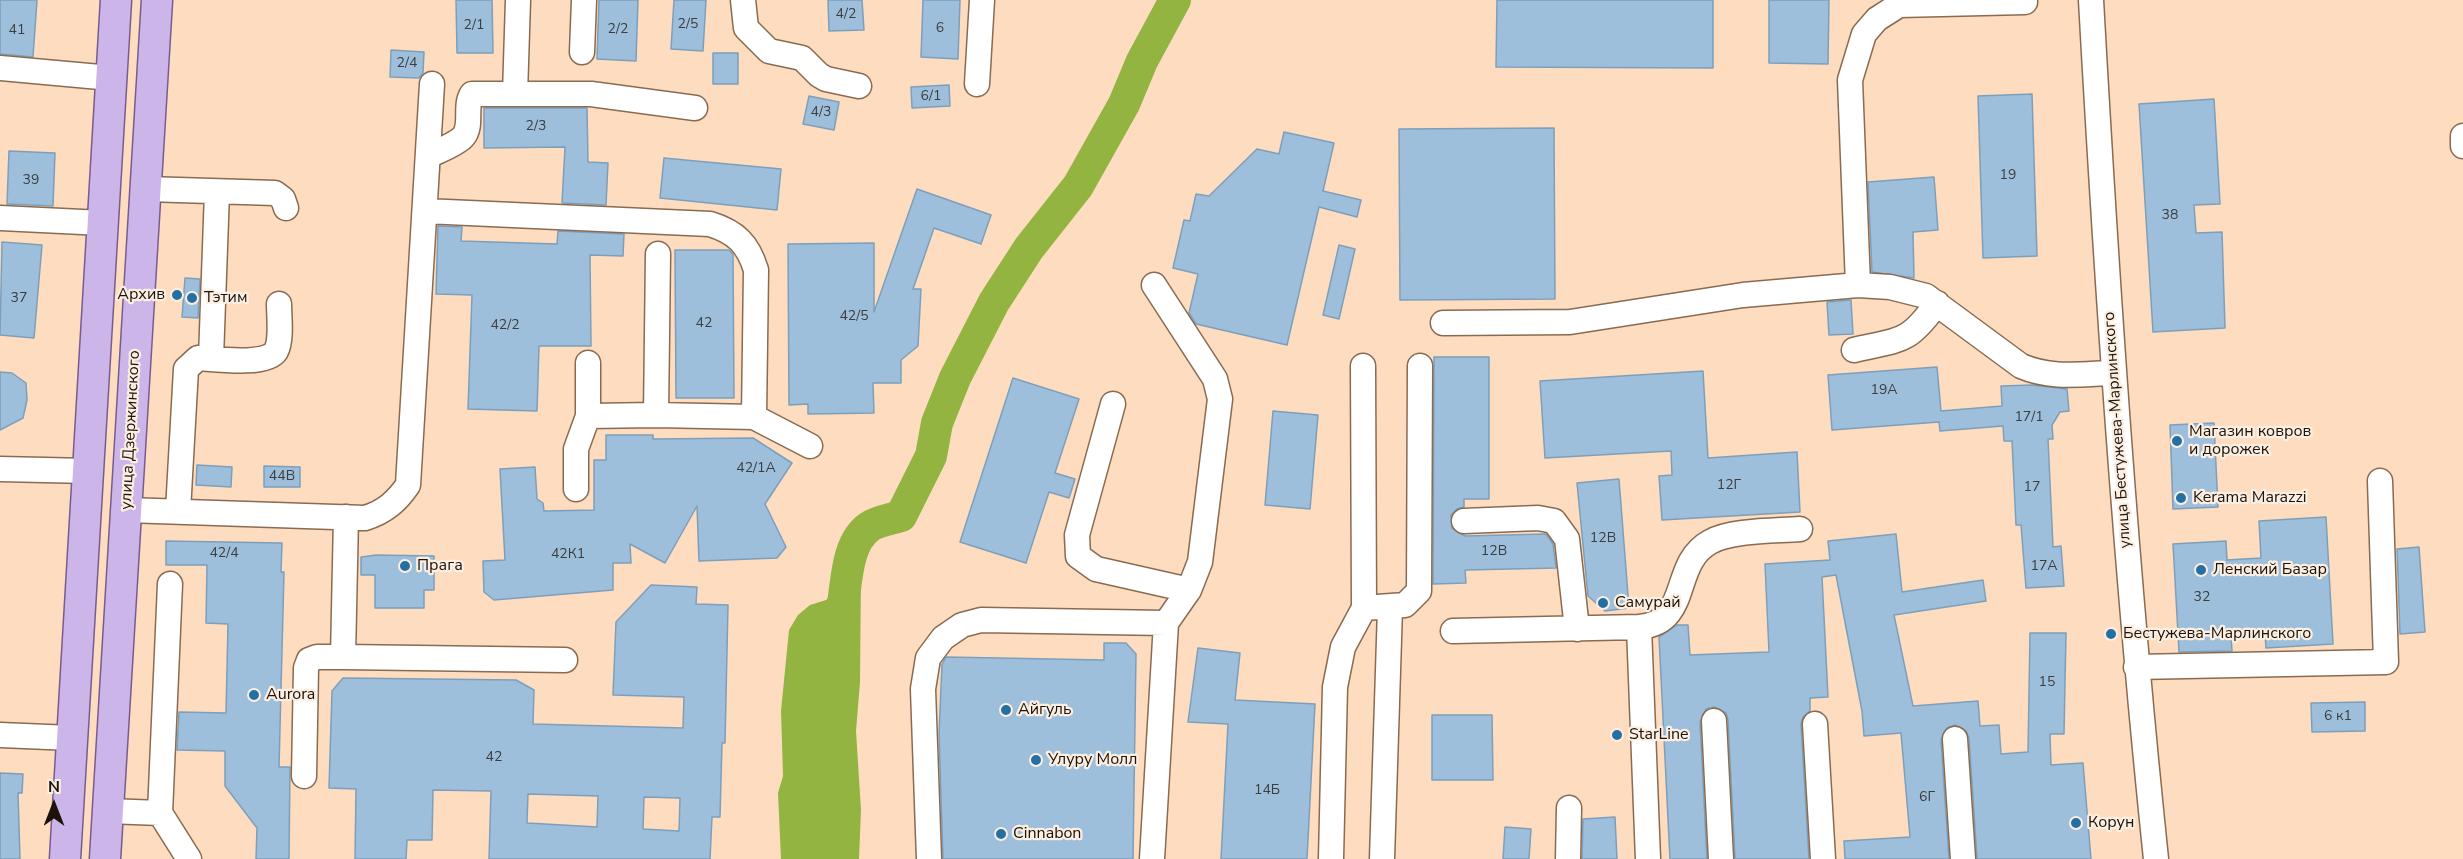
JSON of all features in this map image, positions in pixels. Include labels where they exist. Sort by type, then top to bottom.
[{"type":"main road","points":[[65,859],[116,0]]},
{"type":"main road","name":"улица Дзержинского","points":[[105,859],[157,0]]},
{"type":"street","points":[[515,94],[518,0]]},
{"type":"street","points":[[582,52],[584,0]]},
{"type":"street","points":[[743,0],[746,28],[769,51],[802,58],[826,79],[859,86]]},
{"type":"street","points":[[977,84],[982,0]]},
{"type":"street","name":"улица Бестужева-Марлинского","points":[[2091,0],[2112,373],[2136,667],[2156,859]]},
{"type":"street","points":[[1858,285],[1850,81],[1864,34],[1877,19],[1899,5],[2025,2]]},
{"type":"street","points":[[0,68],[111,78]]},
{"type":"street","points":[[126,510],[365,518],[380,513],[399,498],[408,484],[432,84]]},
{"type":"street","points":[[428,156],[463,137],[467,128],[467,101],[472,94],[591,94],[695,108]]},
{"type":"street","points":[[2463,136],[2463,146]]},
{"type":"street","points":[[146,189],[275,193],[283,200],[286,208]]},
{"type":"street","points":[[211,358],[217,192]]},
{"type":"street","points":[[425,211],[710,224],[739,237],[751,253],[756,270],[754,417]]},
{"type":"street","points":[[0,218],[103,223]]},
{"type":"street","points":[[656,415],[658,254]]},
{"type":"street","points":[[1152,859],[1166,623],[1189,590],[1200,562],[1220,399],[1215,379],[1154,285]]},
{"type":"street","points":[[1443,323],[1570,322],[1743,295],[1858,285],[1908,291],[1926,296],[2021,366],[2038,374],[2057,376],[2112,373]]},
{"type":"street","points":[[1854,350],[1906,338],[1921,326],[1937,303]]},
{"type":"street","points":[[178,512],[186,369],[198,358],[261,360],[272,356],[278,349],[279,304]]},
{"type":"street","points":[[576,489],[576,449],[588,416],[588,363]]},
{"type":"street","points":[[1331,859],[1335,687],[1343,647],[1364,608],[1364,366]]},
{"type":"street","points":[[1364,608],[1390,608],[1405,605],[1419,591],[1420,366]]},
{"type":"street","points":[[1113,404],[1077,535],[1078,556],[1096,569],[1189,590]]},
{"type":"street","points":[[588,416],[754,417],[810,446]]},
{"type":"street","points":[[0,469],[88,471]]},
{"type":"street","points":[[2136,667],[2386,662],[2380,481]]},
{"type":"street","points":[[343,657],[346,517]]},
{"type":"street","points":[[1464,521],[1538,518],[1554,521],[1567,539],[1577,629]]},
{"type":"street","points":[[1453,631],[1654,626],[1663,621],[1671,612],[1689,566],[1696,554],[1708,542],[1722,537],[1800,529]]},
{"type":"street","points":[[170,584],[160,813],[189,859]]},
{"type":"street","points":[[1382,859],[1390,608]]},
{"type":"street","points":[[929,859],[924,689],[928,658],[943,638],[962,624],[981,620],[1166,623]]},
{"type":"street","points":[[1639,627],[1648,859]]},
{"type":"street","points":[[304,776],[306,668],[309,660],[317,657],[343,657],[565,660]]},
{"type":"street","points":[[1714,721],[1721,859]]},
{"type":"street","points":[[1815,724],[1823,859]]},
{"type":"street","points":[[0,735],[72,738]]},
{"type":"street","points":[[1954,739],[1963,859]]},
{"type":"street","points":[[1568,859],[1569,808]]},
{"type":"street","points":[[108,811],[160,813]]},
{"type":"shaded area","points":[[849,560],[861,568],[860,682],[856,731],[861,810],[859,859],[781,859],[778,793],[783,776],[781,711],[789,630],[798,615],[810,605],[826,600],[838,589]]},
{"type":"building","points":[[0,0],[37,0],[33,57],[0,54]]},
{"type":"building","points":[[456,0],[492,0],[493,53],[457,53]]},
{"type":"building","points":[[599,0],[638,0],[636,61],[597,59]]},
{"type":"building","points":[[674,0],[706,0],[703,51],[671,49]]},
{"type":"building","points":[[828,0],[862,0],[864,30],[829,31]]},
{"type":"building","points":[[923,0],[960,0],[958,59],[921,57]]},
{"type":"building","points":[[1497,0],[1713,0],[1713,68],[1496,67]]},
{"type":"building","points":[[1769,0],[1829,0],[1828,64],[1769,63]]},
{"type":"building","points":[[391,50],[424,52],[423,73],[419,78],[390,77]]},
{"type":"building","points":[[713,53],[738,53],[738,84],[713,84]]},
{"type":"building","points":[[949,85],[950,106],[912,108],[911,87]]},
{"type":"building","points":[[2032,94],[2037,256],[1983,258],[1978,96]]},
{"type":"building","points":[[809,96],[839,102],[834,130],[803,124]]},
{"type":"building","points":[[2214,99],[2220,204],[2194,205],[2196,233],[2222,232],[2225,328],[2153,332],[2139,104]]},
{"type":"building","points":[[484,108],[587,108],[588,162],[608,163],[606,205],[562,203],[565,147],[484,148]]},
{"type":"building","points":[[1554,128],[1555,299],[1400,300],[1399,129]]},
{"type":"building","points":[[1284,132],[1334,143],[1323,191],[1361,200],[1357,217],[1319,207],[1287,345],[1196,324],[1189,313],[1198,274],[1173,268],[1184,220],[1190,221],[1196,194],[1209,196],[1257,149],[1279,154]]},
{"type":"building","points":[[9,151],[55,153],[53,206],[7,204]]},
{"type":"building","points":[[664,158],[781,169],[777,210],[660,198]]},
{"type":"building","points":[[1934,177],[1938,230],[1913,232],[1914,278],[1872,272],[1868,182]]},
{"type":"building","points":[[917,189],[991,215],[981,244],[934,228],[913,289],[921,289],[918,346],[901,360],[901,383],[873,383],[874,413],[808,414],[808,404],[789,405],[788,244],[874,243],[874,312]]},
{"type":"building","points":[[438,226],[462,227],[461,241],[557,244],[558,231],[624,234],[623,256],[590,255],[591,346],[539,346],[537,411],[468,409],[472,295],[436,294]]},
{"type":"building","points":[[2,242],[42,245],[34,338],[0,335]]},
{"type":"building","points":[[1339,245],[1355,249],[1339,319],[1323,315]]},
{"type":"building","points":[[675,250],[729,250],[733,254],[734,398],[676,398]]},
{"type":"building","name":"Тэтим","points":[[185,278],[200,279],[198,318],[182,317]]},
{"type":"building","points":[[1851,300],[1853,334],[1829,335],[1827,302]]},
{"type":"building","points":[[1434,357],[1489,357],[1489,499],[1464,499],[1464,507],[1457,509],[1451,515],[1452,528],[1465,536],[1546,534],[1553,544],[1556,568],[1465,570],[1466,583],[1433,584]]},
{"type":"building","points":[[1937,367],[1941,411],[2002,406],[2001,386],[2032,385],[2067,389],[2069,411],[2060,412],[2052,425],[2053,439],[2048,439],[2053,547],[2061,546],[2064,586],[2026,588],[2021,525],[2016,525],[2012,441],[2004,441],[2003,426],[1940,431],[1939,422],[1832,430],[1828,375]]},
{"type":"building","points":[[1703,371],[1708,458],[1797,452],[1800,512],[1662,520],[1659,476],[1672,475],[1671,451],[1545,458],[1540,381]]},
{"type":"building","points":[[0,372],[12,373],[26,383],[27,400],[23,418],[0,430]]},
{"type":"building","points":[[1013,378],[1079,399],[1055,473],[1075,479],[1069,498],[1049,492],[1026,563],[960,542]]},
{"type":"building","points":[[1273,411],[1318,415],[1310,509],[1265,505]]},
{"type":"building","points":[[2214,423],[2218,507],[2173,509],[2170,425]]},
{"type":"building","points":[[606,435],[653,435],[653,439],[753,438],[792,463],[765,504],[786,547],[777,558],[699,561],[697,506],[665,563],[630,544],[631,563],[613,563],[613,590],[494,600],[484,592],[483,561],[505,560],[500,469],[535,467],[537,499],[543,503],[544,511],[594,510],[594,460],[606,460]]},
{"type":"building","points":[[197,465],[232,467],[231,487],[196,485]]},
{"type":"building","points":[[264,466],[300,467],[300,487],[264,487]]},
{"type":"building","points":[[1619,479],[1629,608],[1605,611],[1588,596],[1577,483]]},
{"type":"building","points":[[2326,517],[2333,644],[2266,648],[2265,635],[2231,636],[2232,651],[2179,652],[2173,544],[2226,541],[2227,560],[2261,558],[2259,521]]},
{"type":"building","points":[[1896,534],[1902,592],[1983,580],[1986,601],[1894,615],[1913,706],[1978,701],[1980,726],[1999,725],[2001,754],[2028,752],[2030,633],[2066,633],[2064,734],[2050,734],[2051,765],[2083,763],[2091,859],[1977,859],[1969,738],[1966,731],[1955,725],[1947,728],[1941,740],[1949,859],[1845,859],[1844,841],[1910,837],[1901,733],[1864,736],[1862,711],[1836,575],[1822,577],[1828,697],[1810,698],[1810,711],[1803,717],[1801,724],[1809,859],[1735,859],[1728,720],[1726,713],[1714,707],[1706,709],[1700,722],[1707,859],[1670,859],[1659,637],[1677,625],[1688,625],[1690,655],[1769,652],[1765,564],[1830,560],[1828,541]]},
{"type":"building","name":"Aurora","points":[[166,541],[282,543],[281,572],[284,572],[279,767],[290,767],[289,859],[256,859],[257,828],[225,786],[225,751],[177,750],[179,712],[226,713],[228,624],[206,623],[207,565],[166,565]]},
{"type":"building","points":[[2419,547],[2425,632],[2400,634],[2397,549]]},
{"type":"building","points":[[434,556],[434,590],[424,590],[424,608],[375,608],[375,575],[361,575],[361,557]]},
{"type":"building","points":[[651,585],[697,587],[696,604],[728,605],[725,743],[722,743],[720,817],[712,817],[710,859],[489,859],[491,791],[433,790],[432,840],[407,840],[406,859],[355,859],[356,789],[329,788],[332,691],[343,678],[516,680],[534,690],[533,724],[683,728],[684,697],[613,695],[616,622]],"holes":[[[528,794],[598,796],[597,827],[527,823]],[[644,797],[680,798],[679,831],[643,829]]]},
{"type":"building","name":"Улуру Молл","points":[[1104,643],[1126,643],[1136,654],[1133,859],[943,859],[939,734],[942,664],[946,657],[1104,660]]},
{"type":"building","points":[[1198,648],[1240,653],[1235,700],[1315,704],[1307,859],[1221,859],[1228,724],[1188,722]]},
{"type":"building","points":[[2365,702],[2365,731],[2312,732],[2311,703]]},
{"type":"building","points":[[1432,715],[1492,715],[1493,780],[1432,780]]},
{"type":"building","points":[[0,773],[23,774],[22,793],[18,793],[20,859],[0,859]]},
{"type":"building","points":[[1615,817],[1617,859],[1582,859],[1583,819]]},
{"type":"building","points":[[1505,827],[1531,829],[1529,859],[1503,859]]},
{"type":"waterway","points":[[843,603],[849,562],[856,542],[869,527],[901,516],[931,456],[937,423],[955,378],[994,302],[1029,248],[1078,186],[1124,104],[1142,61],[1175,0]]},
{"type":"place","name":"Архив","points":[[177,295]]},
{"type":"place","name":"Тэтим","points":[[192,298]]},
{"type":"place","name":"Магазин ковров и дорожек","points":[[2177,441]]},
{"type":"place","name":"Kerama Marazzi","points":[[2181,498]]},
{"type":"place","name":"Прага","points":[[405,566]]},
{"type":"place","name":"Ленский Базар","points":[[2201,570]]},
{"type":"place","name":"Самурай","points":[[1603,603]]},
{"type":"place","name":"Бестужева-Марлинского","points":[[2111,634]]},
{"type":"place","name":"Aurora","points":[[254,695]]},
{"type":"place","name":"Айгуль","points":[[1006,710]]},
{"type":"place","name":"StarLine","points":[[1617,735]]},
{"type":"place","name":"Улуру Молл","points":[[1036,760]]},
{"type":"place","name":"Корун","points":[[2076,823]]},
{"type":"place","name":"Cinnabon","points":[[1001,834]]}]
